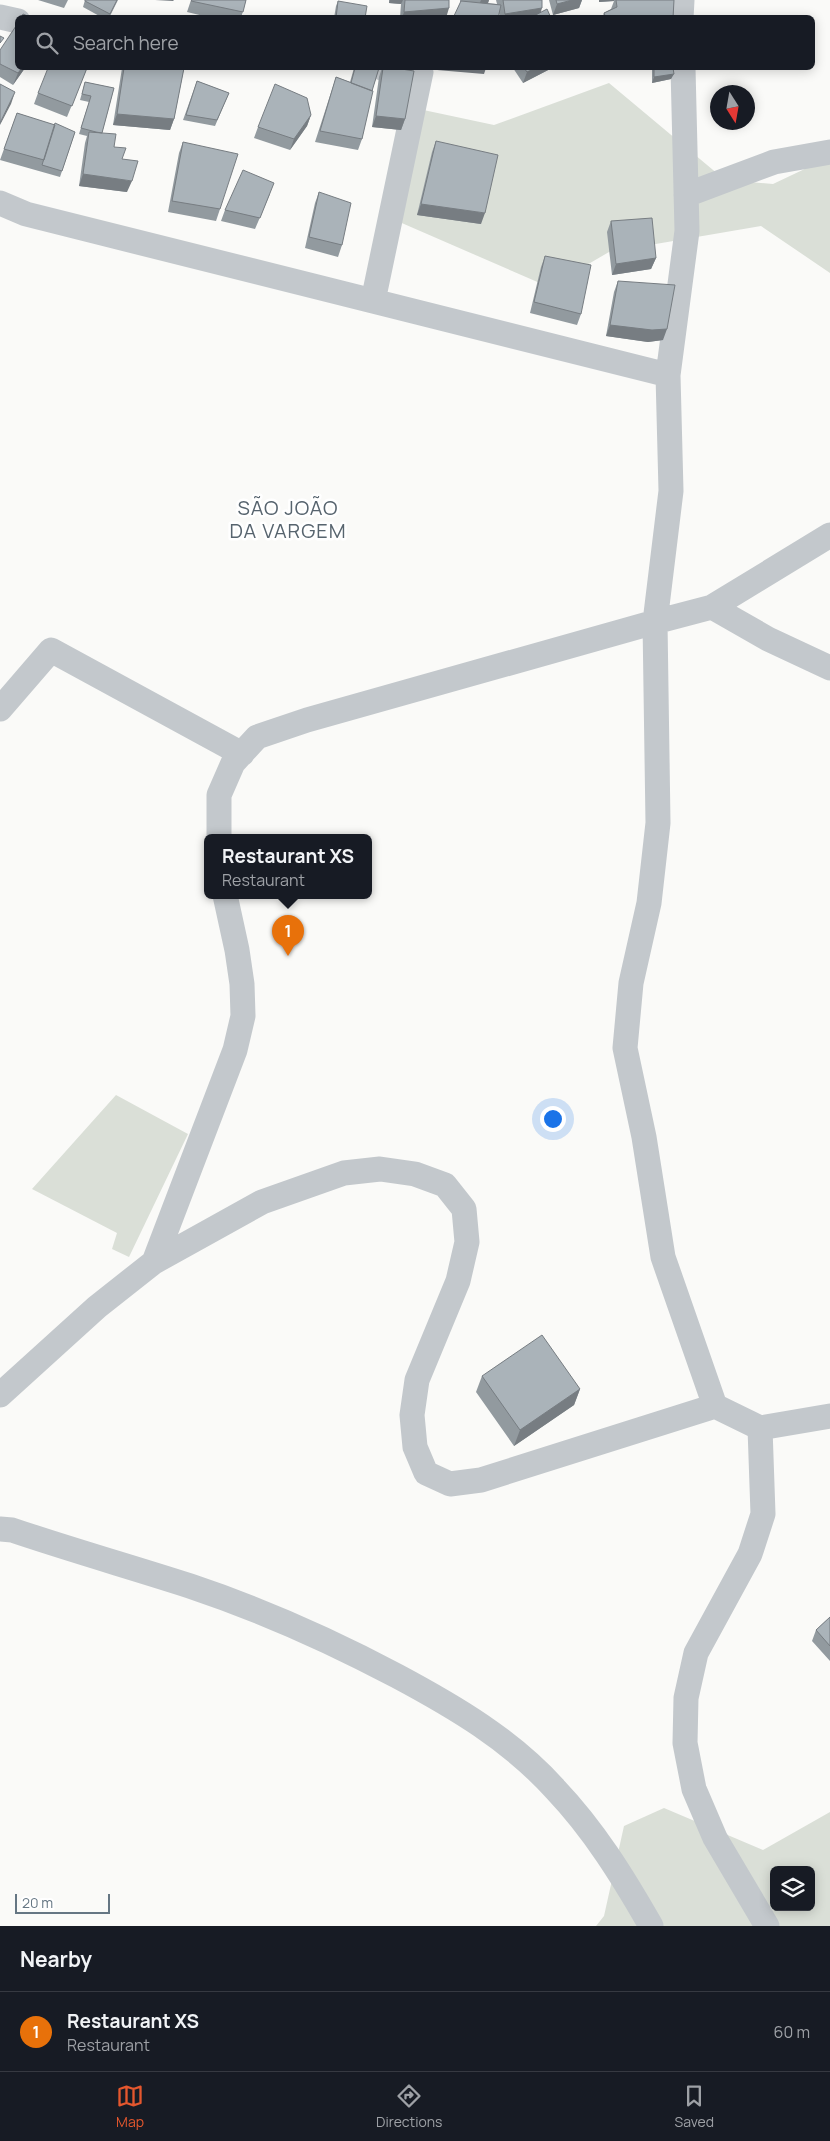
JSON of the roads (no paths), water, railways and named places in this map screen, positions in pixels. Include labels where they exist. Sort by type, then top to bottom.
[{"type":"street","points":[[681,15],[682,0]]},
{"type":"street","points":[[0,17],[15,20]]},
{"type":"street","points":[[373,301],[421,72],[402,70]]},
{"type":"street","points":[[683,70],[687,231],[668,375],[671,490],[655,622],[658,823],[649,903],[631,983],[625,1048],[644,1136],[663,1257],[715,1406]]},
{"type":"street","points":[[686,196],[774,162],[830,152]]},
{"type":"street","points":[[0,204],[26,214],[668,375]]},
{"type":"street","points":[[218,834],[219,795],[233,763],[257,737],[308,720],[712,607],[830,535]]},
{"type":"street","points":[[712,607],[768,640],[830,668]]},
{"type":"street","points":[[0,709],[51,650],[242,754]]},
{"type":"street","points":[[154,1262],[235,1050],[243,1016],[238,950],[226,899]]},
{"type":"street","points":[[0,1395],[97,1307],[154,1262],[262,1202],[344,1173],[380,1169],[415,1174],[444,1185],[464,1209],[467,1242],[458,1281],[417,1380],[412,1416],[415,1447],[426,1473],[450,1484],[481,1480],[715,1406],[760,1428],[830,1416]]},
{"type":"street","points":[[760,1428],[764,1514],[750,1554],[696,1653],[686,1698],[685,1743],[694,1789],[715,1838],[767,1926]]},
{"type":"street","points":[[4,1525],[191,1586],[265,1614],[345,1648],[475,1720],[519,1754],[555,1788],[616,1865],[650,1926]]},
{"type":"place","name":"Restaurant XS","points":[[288,956]]},
{"type":"district","name":"SÃO JOÃO DA VARGEM","points":[[288,518]]}]
